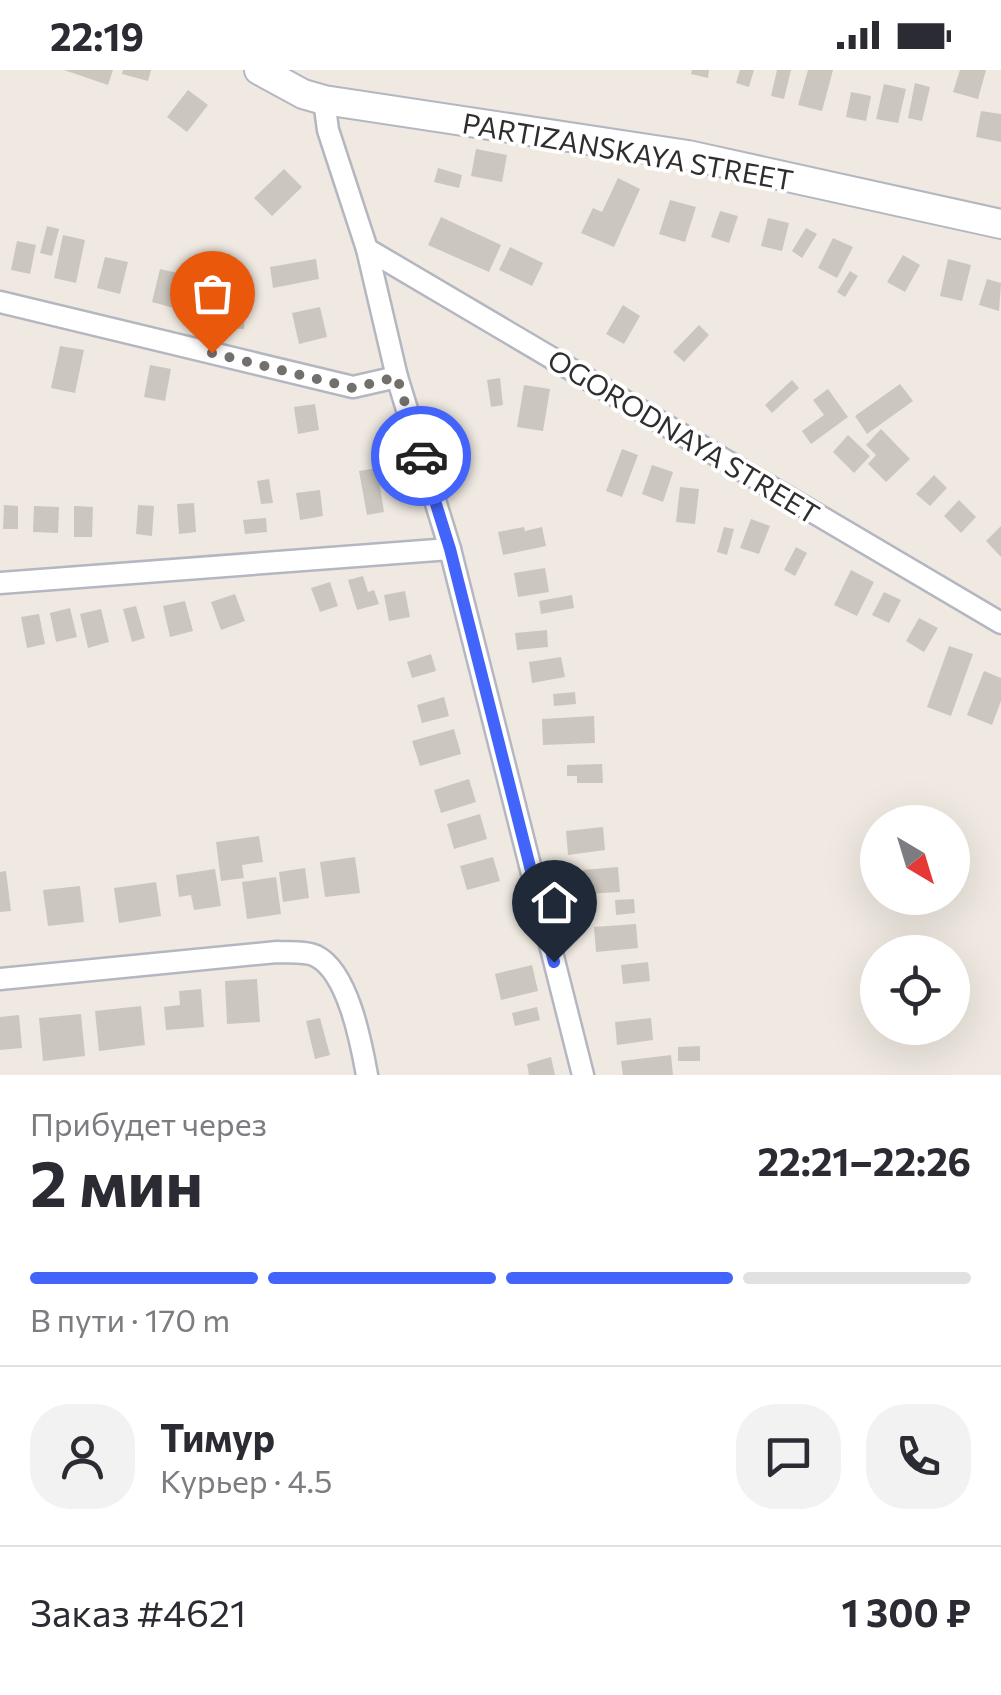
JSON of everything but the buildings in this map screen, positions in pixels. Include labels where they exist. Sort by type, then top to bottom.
[{"type":"street","name":"PARTIZANSKAYA STREET","points":[[260,70],[303,94],[324,100],[688,155],[1001,224]]},
{"type":"street","points":[[324,100],[328,130],[367,248],[397,377],[450,549],[583,1075]]},
{"type":"street","name":"OGORODNAYA STREET","points":[[367,248],[1001,622]]},
{"type":"street","points":[[0,302],[353,388],[397,377]]},
{"type":"street","points":[[0,583],[450,549]]},
{"type":"street","points":[[0,979],[277,952],[315,955],[338,976],[360,1036],[368,1075]]},
{"type":"way so far","points":[[212,353],[353,388],[397,377],[421,456]]},
{"type":"route","points":[[421,456],[450,549],[554,962]]}]
